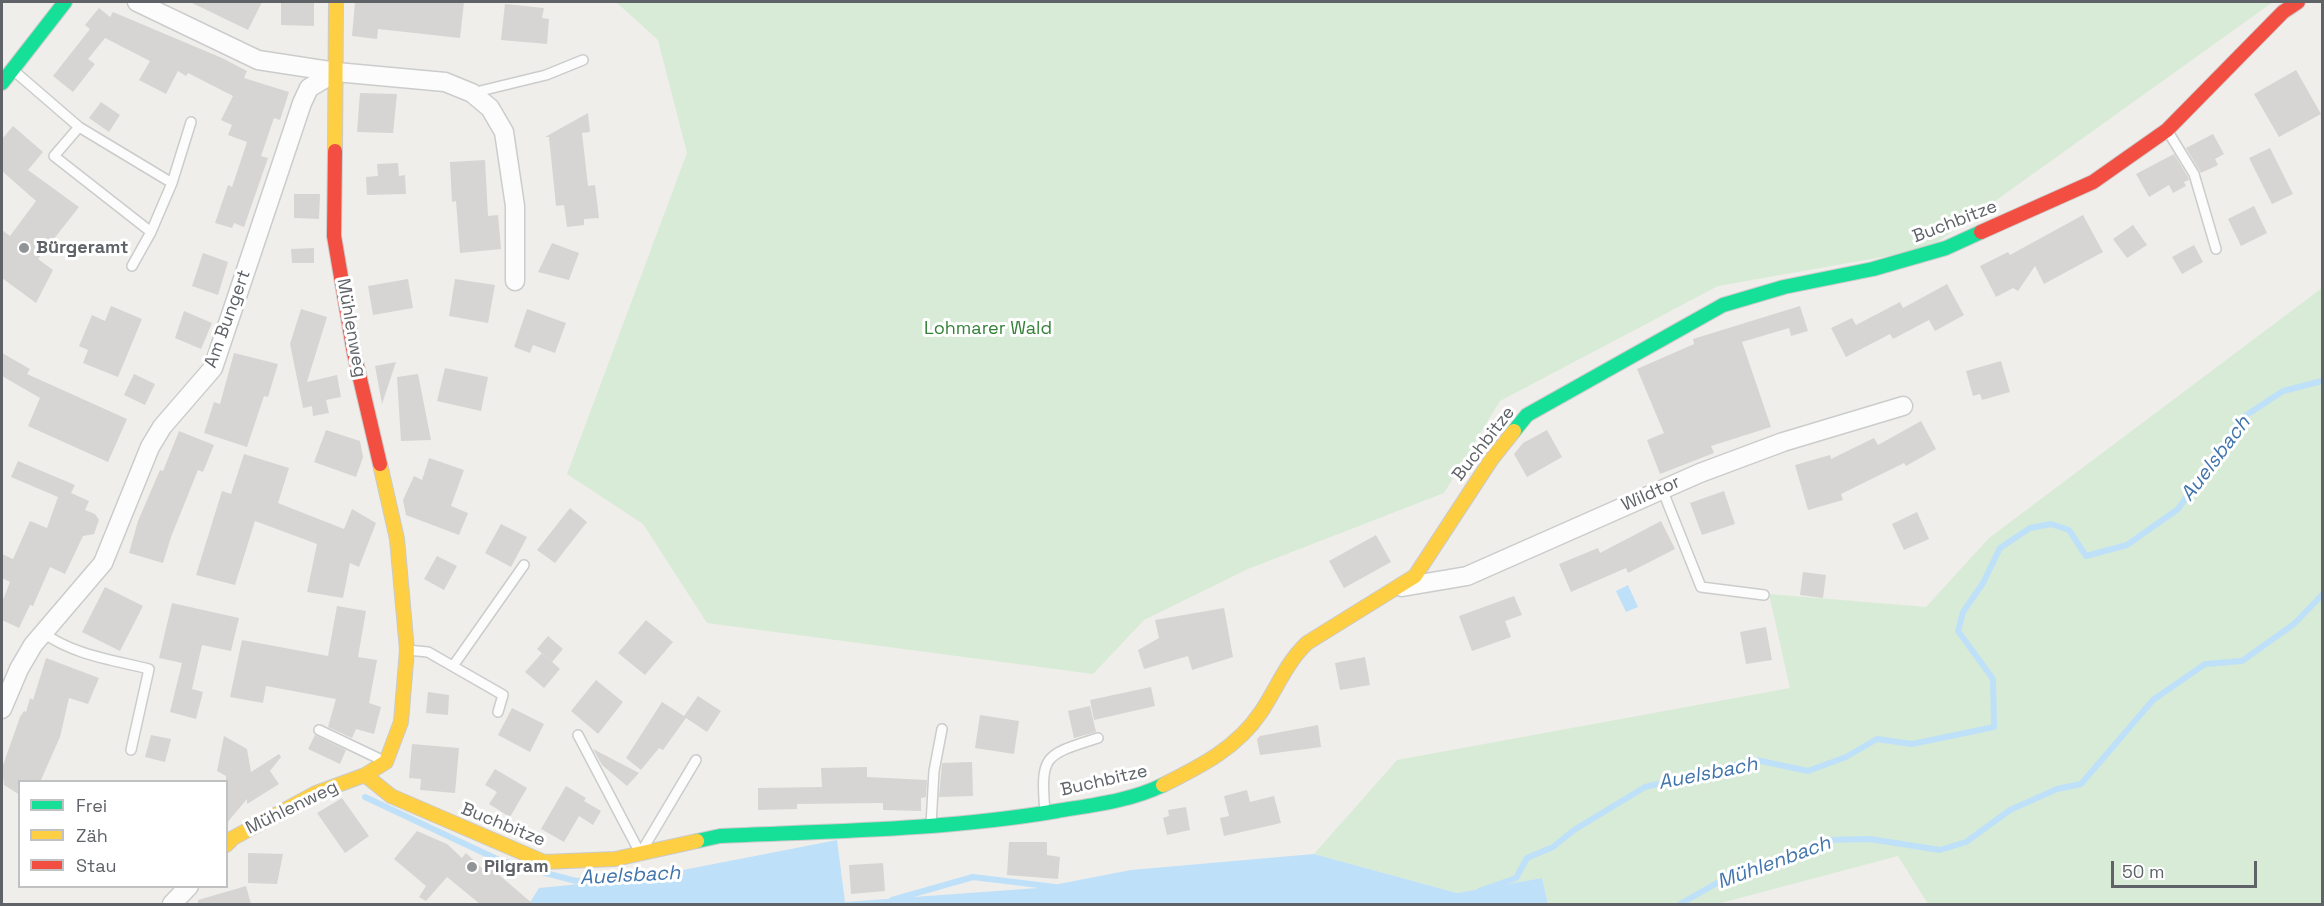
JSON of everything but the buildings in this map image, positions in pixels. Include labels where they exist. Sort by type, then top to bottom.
[{"type":"street","points":[[2,82],[65,2]]},
{"type":"street","points":[[137,2],[258,60],[336,72],[445,82],[472,93],[490,108],[504,132],[515,206],[515,282]]},
{"type":"street","name":"Mühlenweg","points":[[228,843],[233,837],[316,793],[365,775],[386,762],[401,722],[407,650],[397,539],[354,352],[334,236],[336,2]]},
{"type":"street","name":"Buchbitze","points":[[365,775],[390,796],[544,862],[615,859],[720,836],[931,827],[1002,820],[1120,800],[1156,788],[1203,765],[1235,744],[1261,712],[1292,657],[1307,643],[1415,576],[1491,460],[1527,415],[1723,305],[1784,287],[1873,268],[1946,248],[2093,182],[2167,130],[2283,12],[2298,2]]},
{"type":"street","name":"Am Bungert","points":[[2,709],[19,669],[42,632],[103,563],[150,447],[162,427],[213,368],[302,103],[309,88],[336,72]]},
{"type":"street","name":"Wildtor","points":[[1402,586],[1467,576],[1662,489],[1783,442],[1903,406]]},
{"type":"street","points":[[173,904],[187,888]]},
{"type":"lane","points":[[472,93],[546,75],[583,60]]},
{"type":"lane","points":[[12,69],[80,127],[172,183]]},
{"type":"lane","points":[[132,266],[151,232],[172,183],[191,122]]},
{"type":"lane","points":[[80,127],[54,156],[151,232]]},
{"type":"lane","points":[[2167,130],[2193,174],[2216,249]]},
{"type":"lane","points":[[1662,489],[1701,587],[1764,595]]},
{"type":"lane","points":[[453,666],[524,565]]},
{"type":"lane","points":[[42,632],[57,644],[150,669],[131,750]]},
{"type":"lane","points":[[407,650],[428,652],[503,695],[498,712]]},
{"type":"lane","points":[[931,827],[934,771],[942,729]]},
{"type":"lane","points":[[319,730],[386,762]]},
{"type":"lane","points":[[578,735],[640,854]]},
{"type":"lane","points":[[1045,812],[1042,776],[1050,756],[1062,749],[1098,738]]},
{"type":"lane","points":[[640,854],[696,760]]},
{"type":"green space","name":"Lohmarer Wald","points":[[616,2],[2273,2],[1928,249],[1718,286],[1500,401],[1444,493],[1248,569],[1144,620],[1093,674],[707,623],[643,524],[567,474],[687,153],[658,40]]},
{"type":"green space","points":[[2322,288],[2322,904],[1928,904],[1898,856],[1717,904],[1548,904],[1542,878],[1457,893],[1314,854],[1397,760],[1790,688],[1769,594],[1926,607],[1989,538]]},
{"type":"water","points":[[1628,585],[1638,607],[1626,612],[1616,591]]},
{"type":"water","points":[[837,840],[845,902],[1038,888],[1131,870],[1314,854],[1457,893],[1542,878],[1548,904],[529,904],[539,888],[642,878]]},
{"type":"waterway","name":"Auelsbach","points":[[1479,891],[1516,878],[1527,858],[1553,847],[1574,830],[1645,787],[1756,760],[1808,771],[1846,757],[1877,739],[1912,744],[1994,727],[1993,679],[1958,631],[1963,612],[1983,583],[2000,548],[2030,528],[2051,524],[2069,530],[2086,556],[2127,545],[2178,509],[2242,418],[2283,391],[2322,381]]},
{"type":"waterway","name":"Mühlenbach","points":[[1680,904],[1731,875],[1786,860],[1826,840],[1870,839],[1940,850],[1966,842],[2010,810],[2057,789],[2081,784],[2153,700],[2205,664],[2242,661],[2294,624],[2322,595]]},
{"type":"waterway","name":"Auelsbach","points":[[365,797],[499,860],[576,881],[665,874]]},
{"type":"waterway","name":"Auelsbach","points":[[892,900],[973,877],[1055,887]]},
{"type":"traffic: fast","points":[[2,83],[65,2]]},
{"type":"traffic: fast","points":[[1514,431],[1527,415],[1723,305],[1784,287],[1873,269],[1946,248],[1981,232]]},
{"type":"traffic: fast","points":[[697,841],[720,836],[889,829],[1015,817],[1111,802],[1163,785]]},
{"type":"traffic: slow","points":[[335,151],[336,2]]},
{"type":"traffic: slow","points":[[1163,785],[1217,755],[1241,736],[1261,712],[1287,667],[1307,643],[1415,576],[1491,460],[1514,431]]},
{"type":"traffic: slow","points":[[228,843],[233,838],[316,793],[365,775],[386,762],[401,722],[407,650],[397,539],[380,464]]},
{"type":"traffic: slow","points":[[365,775],[391,796],[544,862],[615,859],[697,841]]},
{"type":"traffic: jam","points":[[1981,232],[2093,182],[2167,130],[2283,12],[2298,2]]},
{"type":"traffic: jam","points":[[335,151],[334,236],[354,353],[380,464]]},
{"type":"place","name":"Bürgeramt","points":[[24,248]]},
{"type":"place","name":"Pilgram","points":[[472,867]]}]
